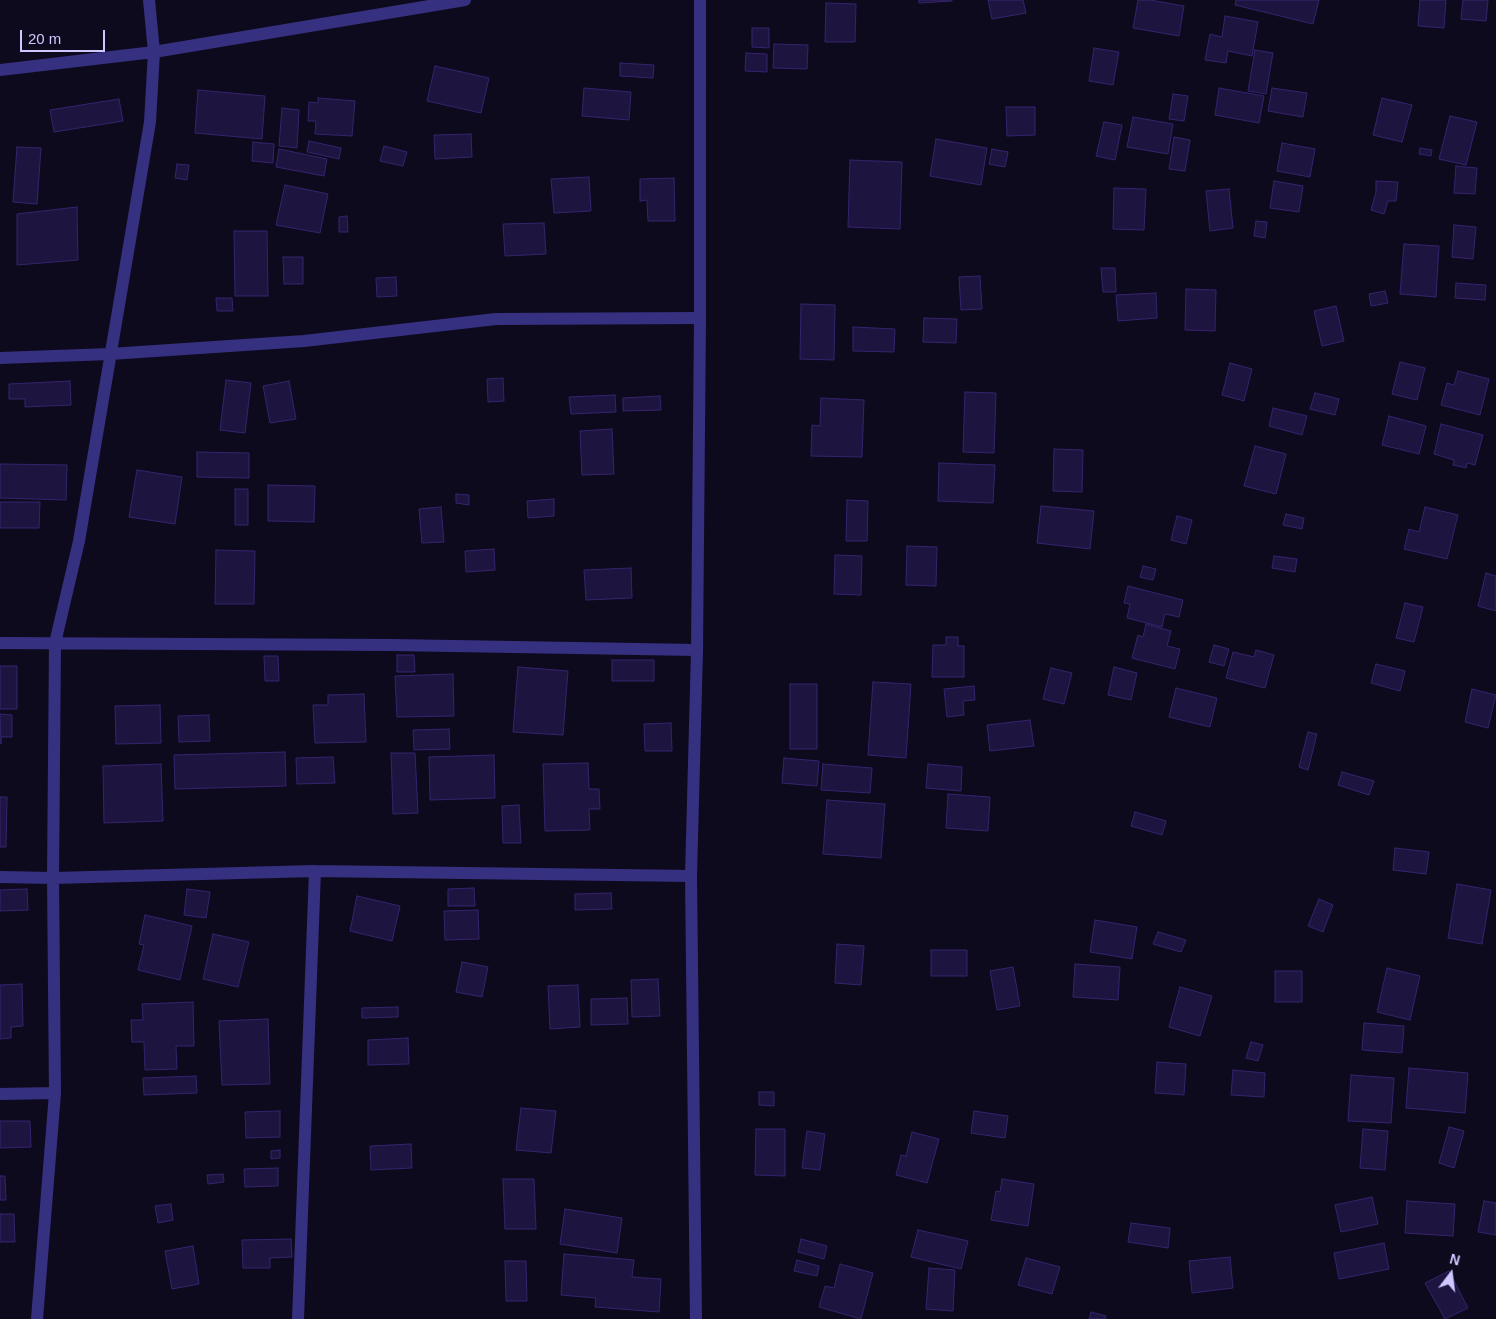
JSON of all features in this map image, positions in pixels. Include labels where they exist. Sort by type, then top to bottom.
[{"type":"street","points":[[37,1319],[55,1093],[53,878],[55,643],[79,540],[150,122],[154,52],[149,0]]},
{"type":"street","points":[[0,70],[154,52],[465,0]]},
{"type":"street","points":[[696,1319],[691,876],[697,650],[700,0]]},
{"type":"street","points":[[0,358],[110,354],[304,341],[496,319],[700,318]]},
{"type":"street","points":[[0,643],[392,645],[697,650]]},
{"type":"street","points":[[0,877],[53,878],[315,871],[691,876]]},
{"type":"street","points":[[298,1319],[315,871]]},
{"type":"street","points":[[0,1094],[55,1093]]},
{"type":"building","points":[[919,0],[952,0],[952,1],[919,3]]},
{"type":"building","points":[[988,0],[1023,0],[1026,13],[992,19]]},
{"type":"building","points":[[1138,0],[1150,0],[1184,6],[1179,36],[1133,28]]},
{"type":"building","points":[[1236,0],[1319,0],[1313,24],[1235,5]]},
{"type":"building","points":[[1420,0],[1446,0],[1444,28],[1418,26]]},
{"type":"building","points":[[1463,0],[1488,0],[1486,21],[1461,19]]},
{"type":"building","points":[[826,3],[856,4],[855,42],[825,42]]},
{"type":"building","points":[[1225,16],[1258,22],[1252,56],[1228,51],[1226,63],[1205,60],[1210,34],[1222,37]]},
{"type":"building","points":[[752,28],[769,28],[769,48],[752,47]]},
{"type":"building","points":[[774,44],[808,45],[807,69],[773,68]]},
{"type":"building","points":[[1094,48],[1119,52],[1113,85],[1089,81]]},
{"type":"building","points":[[1255,50],[1273,53],[1266,94],[1248,91]]},
{"type":"building","points":[[746,53],[767,54],[767,72],[745,71]]},
{"type":"building","points":[[620,63],[654,65],[653,78],[620,76]]},
{"type":"building","points":[[435,66],[489,78],[481,113],[427,101]]},
{"type":"building","points":[[584,88],[631,92],[629,120],[582,116]]},
{"type":"building","points":[[1219,88],[1264,96],[1259,123],[1215,115]]},
{"type":"building","points":[[1272,88],[1307,93],[1303,117],[1268,111]]},
{"type":"building","points":[[198,90],[265,96],[262,139],[195,133]]},
{"type":"building","points":[[1173,94],[1188,96],[1184,121],[1169,119]]},
{"type":"building","points":[[318,98],[355,101],[352,136],[315,134],[316,121],[308,121],[309,102],[318,103]]},
{"type":"building","points":[[1382,98],[1412,105],[1402,142],[1373,135]]},
{"type":"building","points":[[119,99],[123,121],[54,132],[50,110]]},
{"type":"building","points":[[1006,107],[1035,107],[1035,135],[1007,136]]},
{"type":"building","points":[[282,108],[299,110],[297,148],[279,146]]},
{"type":"building","points":[[1450,116],[1477,122],[1466,165],[1439,159]]},
{"type":"building","points":[[1133,117],[1173,124],[1168,154],[1127,147]]},
{"type":"building","points":[[1104,122],[1122,125],[1115,160],[1096,156]]},
{"type":"building","points":[[471,134],[472,157],[435,159],[434,135]]},
{"type":"building","points":[[1174,137],[1190,140],[1185,171],[1169,169]]},
{"type":"building","points":[[936,139],[987,148],[981,185],[930,176]]},
{"type":"building","points":[[309,141],[341,148],[339,159],[307,152]]},
{"type":"building","points":[[253,142],[274,144],[273,163],[252,161]]},
{"type":"building","points":[[1282,143],[1315,149],[1310,177],[1277,171]]},
{"type":"building","points":[[384,146],[407,152],[403,166],[380,161]]},
{"type":"building","points":[[17,147],[41,148],[37,204],[13,202]]},
{"type":"building","points":[[1420,148],[1432,150],[1431,156],[1419,154]]},
{"type":"building","points":[[279,149],[327,159],[324,176],[276,167]]},
{"type":"building","points":[[992,149],[1008,152],[1005,167],[989,164]]},
{"type":"building","points":[[850,160],[902,162],[900,229],[848,227]]},
{"type":"building","points":[[177,164],[189,165],[187,180],[175,178]]},
{"type":"building","points":[[1456,166],[1477,168],[1475,194],[1454,193]]},
{"type":"building","points":[[589,177],[591,211],[554,213],[551,179]]},
{"type":"building","points":[[674,178],[675,221],[648,221],[647,200],[640,201],[640,179]]},
{"type":"building","points":[[1274,181],[1303,186],[1299,212],[1270,208]]},
{"type":"building","points":[[1376,181],[1398,182],[1396,201],[1388,201],[1384,214],[1371,210],[1376,192]]},
{"type":"building","points":[[285,185],[328,194],[320,233],[276,225]]},
{"type":"building","points":[[1114,188],[1146,189],[1144,230],[1113,229]]},
{"type":"building","points":[[1229,189],[1233,228],[1210,231],[1206,191]]},
{"type":"building","points":[[77,207],[78,260],[17,265],[17,214]]},
{"type":"building","points":[[347,216],[348,232],[339,232],[339,217]]},
{"type":"building","points":[[1256,221],[1267,222],[1265,238],[1254,236]]},
{"type":"building","points":[[544,223],[546,254],[505,256],[503,224]]},
{"type":"building","points":[[1454,225],[1476,227],[1473,259],[1452,257]]},
{"type":"building","points":[[234,231],[267,231],[268,296],[235,296]]},
{"type":"building","points":[[1404,244],[1439,246],[1436,297],[1400,294]]},
{"type":"building","points":[[283,257],[303,257],[303,284],[284,284]]},
{"type":"building","points":[[1101,268],[1115,268],[1116,292],[1103,292]]},
{"type":"building","points":[[980,276],[982,309],[961,310],[959,277]]},
{"type":"building","points":[[396,277],[397,296],[377,297],[376,278]]},
{"type":"building","points":[[1456,283],[1486,285],[1485,300],[1455,298]]},
{"type":"building","points":[[1186,289],[1216,290],[1215,331],[1185,330]]},
{"type":"building","points":[[1385,291],[1388,303],[1371,306],[1369,294]]},
{"type":"building","points":[[1156,293],[1157,318],[1118,321],[1116,295]]},
{"type":"building","points":[[216,298],[232,298],[233,311],[217,311]]},
{"type":"building","points":[[801,304],[835,305],[834,360],[800,359]]},
{"type":"building","points":[[1336,306],[1344,341],[1322,346],[1314,311]]},
{"type":"building","points":[[924,318],[957,319],[956,343],[923,342]]},
{"type":"building","points":[[853,327],[895,329],[894,352],[853,351]]},
{"type":"building","points":[[1400,362],[1425,368],[1417,400],[1392,394]]},
{"type":"building","points":[[1230,363],[1252,369],[1244,401],[1222,395]]},
{"type":"building","points":[[1458,371],[1489,379],[1480,415],[1441,405],[1447,383],[1454,385]]},
{"type":"building","points":[[503,378],[504,401],[488,402],[487,379]]},
{"type":"building","points":[[226,380],[251,383],[245,433],[220,430]]},
{"type":"building","points":[[70,381],[71,405],[25,407],[25,399],[9,399],[9,384]]},
{"type":"building","points":[[289,381],[296,419],[270,423],[263,386]]},
{"type":"building","points":[[965,392],[996,393],[994,453],[963,452]]},
{"type":"building","points":[[1315,393],[1339,399],[1335,415],[1310,409]]},
{"type":"building","points":[[615,395],[616,412],[571,414],[569,397]]},
{"type":"building","points":[[660,396],[661,410],[623,411],[623,398]]},
{"type":"building","points":[[821,398],[864,400],[862,457],[811,456],[812,425],[820,426]]},
{"type":"building","points":[[1273,408],[1307,416],[1302,435],[1269,426]]},
{"type":"building","points":[[1389,416],[1426,426],[1419,454],[1382,445]]},
{"type":"building","points":[[1441,424],[1483,435],[1475,465],[1467,463],[1466,468],[1453,465],[1454,460],[1434,454]]},
{"type":"building","points":[[612,429],[614,474],[582,475],[580,431]]},
{"type":"building","points":[[1255,446],[1286,454],[1276,494],[1244,486]]},
{"type":"building","points":[[1054,449],[1083,450],[1082,492],[1053,491]]},
{"type":"building","points":[[197,452],[249,453],[249,478],[197,477]]},
{"type":"building","points":[[939,463],[995,465],[993,503],[938,501]]},
{"type":"building","points":[[0,464],[67,465],[66,500],[0,498]]},
{"type":"building","points":[[137,470],[182,477],[175,524],[129,517]]},
{"type":"building","points":[[268,485],[315,486],[314,522],[268,521]]},
{"type":"building","points":[[235,489],[248,489],[248,525],[235,525]]},
{"type":"building","points":[[456,494],[469,495],[469,505],[456,503]]},
{"type":"building","points":[[554,499],[554,516],[528,518],[527,501]]},
{"type":"building","points":[[847,500],[868,501],[867,541],[846,541]]},
{"type":"building","points":[[0,502],[40,502],[39,528],[0,528]]},
{"type":"building","points":[[1041,506],[1094,511],[1090,549],[1037,543]]},
{"type":"building","points":[[441,507],[444,542],[422,543],[419,509]]},
{"type":"building","points":[[1425,507],[1458,515],[1447,559],[1404,549],[1409,529],[1419,532]]},
{"type":"building","points":[[1286,514],[1304,518],[1302,529],[1283,525]]},
{"type":"building","points":[[1177,516],[1192,520],[1186,544],[1171,540]]},
{"type":"building","points":[[907,546],[937,547],[936,586],[906,585]]},
{"type":"building","points":[[494,549],[495,570],[466,572],[465,551]]},
{"type":"building","points":[[216,550],[255,551],[254,604],[215,604]]},
{"type":"building","points":[[835,555],[862,556],[861,595],[834,594]]},
{"type":"building","points":[[1274,556],[1297,559],[1295,572],[1272,568]]},
{"type":"building","points":[[1143,566],[1156,569],[1153,580],[1140,577]]},
{"type":"building","points":[[631,568],[632,598],[586,600],[584,570]]},
{"type":"building","points":[[1486,573],[1496,576],[1496,611],[1478,606]]},
{"type":"building","points":[[1128,586],[1183,600],[1179,617],[1165,614],[1162,627],[1127,618],[1130,604],[1124,603]]},
{"type":"building","points":[[1405,603],[1423,607],[1414,642],[1396,638]]},
{"type":"building","points":[[1146,624],[1171,631],[1167,646],[1180,649],[1175,669],[1132,658],[1138,635],[1143,637]]},
{"type":"building","points":[[946,637],[958,637],[958,646],[964,646],[964,677],[932,677],[933,645],[946,645]]},
{"type":"building","points":[[1214,645],[1229,649],[1224,666],[1209,662]]},
{"type":"building","points":[[1256,650],[1274,655],[1265,688],[1226,678],[1233,652],[1254,657]]},
{"type":"building","points":[[397,655],[414,655],[415,672],[397,672]]},
{"type":"building","points":[[264,656],[278,656],[279,681],[265,681]]},
{"type":"building","points":[[612,660],[654,660],[654,681],[612,681]]},
{"type":"building","points":[[1376,664],[1405,671],[1400,691],[1371,683]]},
{"type":"building","points":[[0,666],[17,666],[17,709],[0,709]]},
{"type":"building","points":[[518,667],[568,671],[563,735],[513,732]]},
{"type":"building","points":[[1114,667],[1137,673],[1131,700],[1108,695]]},
{"type":"building","points":[[1051,668],[1072,673],[1064,704],[1043,699]]},
{"type":"building","points":[[453,674],[454,716],[397,717],[395,676]]},
{"type":"building","points":[[873,682],[911,684],[906,758],[868,755]]},
{"type":"building","points":[[790,684],[817,684],[817,749],[790,749]]},
{"type":"building","points":[[974,686],[975,700],[963,701],[964,715],[947,717],[944,689]]},
{"type":"building","points":[[1176,688],[1217,698],[1210,727],[1169,717]]},
{"type":"building","points":[[1472,689],[1496,695],[1488,728],[1465,722]]},
{"type":"building","points":[[364,694],[366,742],[315,743],[313,705],[328,705],[328,695]]},
{"type":"building","points":[[160,705],[161,743],[116,744],[115,706]]},
{"type":"building","points":[[0,714],[12,715],[12,737],[1,737],[1,744]]},
{"type":"building","points":[[209,715],[210,741],[179,742],[178,716]]},
{"type":"building","points":[[1030,720],[1034,746],[990,751],[987,725]]},
{"type":"building","points":[[671,723],[672,751],[645,751],[644,724]]},
{"type":"building","points":[[449,729],[450,749],[414,750],[413,730]]},
{"type":"building","points":[[1308,732],[1317,734],[1308,770],[1299,767]]},
{"type":"building","points":[[285,752],[286,786],[175,789],[174,755]]},
{"type":"building","points":[[391,753],[415,753],[418,813],[393,814]]},
{"type":"building","points":[[494,755],[495,798],[430,800],[429,757]]},
{"type":"building","points":[[333,757],[335,783],[297,784],[296,758]]},
{"type":"building","points":[[784,758],[819,761],[817,786],[782,783]]},
{"type":"building","points":[[588,763],[589,789],[599,789],[600,809],[589,809],[590,830],[545,831],[543,764]]},
{"type":"building","points":[[161,764],[163,821],[104,823],[103,766]]},
{"type":"building","points":[[823,764],[872,768],[870,793],[821,790]]},
{"type":"building","points":[[928,764],[962,767],[961,791],[926,788]]},
{"type":"building","points":[[1342,772],[1374,781],[1369,795],[1338,785]]},
{"type":"building","points":[[948,794],[990,797],[988,831],[946,828]]},
{"type":"building","points":[[0,797],[7,797],[6,847],[0,847]]},
{"type":"building","points":[[827,800],[885,804],[881,858],[823,854]]},
{"type":"building","points":[[519,805],[521,843],[503,843],[502,806]]},
{"type":"building","points":[[1135,812],[1166,821],[1162,835],[1131,826]]},
{"type":"building","points":[[1395,848],[1429,852],[1426,874],[1393,870]]},
{"type":"building","points":[[1457,884],[1491,890],[1482,944],[1448,938]]},
{"type":"building","points":[[474,888],[475,906],[448,906],[448,889]]},
{"type":"building","points":[[27,889],[28,910],[0,911],[0,890]]},
{"type":"building","points":[[187,889],[210,892],[206,918],[184,915]]},
{"type":"building","points":[[611,893],[612,909],[575,910],[575,894]]},
{"type":"building","points":[[357,896],[400,906],[392,941],[350,931]]},
{"type":"building","points":[[1319,899],[1333,905],[1323,932],[1308,926]]},
{"type":"building","points":[[478,910],[479,939],[445,940],[444,911]]},
{"type":"building","points":[[145,915],[192,926],[180,980],[138,970],[144,945],[139,944]]},
{"type":"building","points":[[1095,920],[1137,927],[1132,959],[1090,952]]},
{"type":"building","points":[[1158,932],[1186,940],[1181,952],[1153,944]]},
{"type":"building","points":[[213,934],[249,942],[238,987],[203,979]]},
{"type":"building","points":[[837,944],[864,946],[861,985],[835,983]]},
{"type":"building","points":[[931,950],[967,950],[967,976],[931,976]]},
{"type":"building","points":[[462,962],[488,967],[482,997],[456,992]]},
{"type":"building","points":[[1075,964],[1120,967],[1118,1000],[1073,997]]},
{"type":"building","points":[[1013,967],[1020,1006],[997,1010],[990,971]]},
{"type":"building","points":[[1387,968],[1420,976],[1410,1020],[1377,1012]]},
{"type":"building","points":[[1275,971],[1302,971],[1302,1002],[1275,1002]]},
{"type":"building","points":[[658,979],[660,1016],[632,1017],[631,980]]},
{"type":"building","points":[[22,984],[23,1026],[11,1027],[11,1038],[0,1039],[0,985]]},
{"type":"building","points":[[578,985],[580,1027],[550,1029],[548,986]]},
{"type":"building","points":[[1180,987],[1212,996],[1200,1036],[1169,1027]]},
{"type":"building","points":[[627,998],[628,1024],[591,1025],[591,999]]},
{"type":"building","points":[[193,1002],[194,1046],[176,1046],[177,1069],[145,1070],[144,1042],[132,1042],[131,1020],[143,1020],[142,1004]]},
{"type":"building","points":[[398,1007],[398,1017],[362,1018],[362,1008]]},
{"type":"building","points":[[268,1019],[270,1084],[222,1085],[219,1021]]},
{"type":"building","points":[[1364,1023],[1404,1026],[1402,1053],[1362,1050]]},
{"type":"building","points":[[408,1038],[409,1064],[368,1065],[368,1040]]},
{"type":"building","points":[[1251,1042],[1263,1045],[1258,1061],[1246,1058]]},
{"type":"building","points":[[1157,1062],[1186,1064],[1184,1095],[1155,1093]]},
{"type":"building","points":[[1409,1068],[1468,1073],[1465,1113],[1406,1108]]},
{"type":"building","points":[[1233,1070],[1265,1073],[1264,1097],[1231,1095]]},
{"type":"building","points":[[1351,1075],[1394,1078],[1391,1123],[1348,1121]]},
{"type":"building","points":[[196,1076],[197,1093],[144,1095],[143,1078]]},
{"type":"building","points":[[759,1092],[774,1092],[774,1106],[759,1105]]},
{"type":"building","points":[[521,1108],[556,1111],[551,1153],[516,1150]]},
{"type":"building","points":[[280,1111],[280,1137],[246,1138],[245,1112]]},
{"type":"building","points":[[974,1111],[1008,1116],[1005,1138],[971,1133]]},
{"type":"building","points":[[0,1121],[30,1121],[31,1147],[0,1148]]},
{"type":"building","points":[[1449,1127],[1464,1131],[1454,1168],[1439,1163]]},
{"type":"building","points":[[756,1129],[785,1129],[785,1176],[755,1175]]},
{"type":"building","points":[[1363,1129],[1388,1131],[1385,1170],[1360,1168]]},
{"type":"building","points":[[807,1131],[825,1134],[820,1170],[802,1168]]},
{"type":"building","points":[[912,1132],[939,1139],[927,1183],[896,1175],[901,1155],[906,1156]]},
{"type":"building","points":[[411,1144],[412,1168],[371,1170],[370,1146]]},
{"type":"building","points":[[280,1150],[280,1158],[271,1159],[271,1151]]},
{"type":"building","points":[[278,1168],[278,1186],[245,1187],[244,1169]]},
{"type":"building","points":[[223,1174],[224,1182],[208,1184],[207,1175]]},
{"type":"building","points":[[0,1176],[5,1176],[6,1200],[0,1200]]},
{"type":"building","points":[[503,1179],[534,1179],[536,1229],[505,1229]]},
{"type":"building","points":[[1002,1179],[1034,1184],[1028,1226],[991,1220],[996,1191],[1000,1192]]},
{"type":"building","points":[[1372,1197],[1378,1224],[1341,1232],[1335,1205]]},
{"type":"building","points":[[1407,1201],[1455,1204],[1453,1236],[1405,1233]]},
{"type":"building","points":[[1484,1201],[1496,1203],[1496,1235],[1478,1232]]},
{"type":"building","points":[[171,1204],[173,1220],[158,1223],[155,1206]]},
{"type":"building","points":[[565,1209],[622,1218],[617,1253],[560,1244]]},
{"type":"building","points":[[0,1214],[14,1214],[15,1242],[0,1242]]},
{"type":"building","points":[[1131,1223],[1170,1228],[1168,1248],[1128,1242]]},
{"type":"building","points":[[918,1230],[968,1241],[961,1269],[911,1257]]},
{"type":"building","points":[[291,1239],[292,1257],[270,1258],[270,1268],[243,1268],[242,1240]]},
{"type":"building","points":[[801,1239],[827,1246],[824,1259],[798,1252]]},
{"type":"building","points":[[1384,1243],[1389,1269],[1339,1279],[1334,1253]]},
{"type":"building","points":[[193,1246],[199,1284],[172,1289],[165,1251]]},
{"type":"building","points":[[564,1254],[634,1260],[632,1277],[661,1279],[659,1312],[595,1307],[596,1298],[561,1295]]},
{"type":"building","points":[[1230,1257],[1233,1288],[1192,1293],[1189,1261]]},
{"type":"building","points":[[1026,1258],[1060,1267],[1052,1294],[1018,1285]]},
{"type":"building","points":[[797,1260],[819,1266],[817,1276],[794,1271]]},
{"type":"building","points":[[505,1261],[526,1261],[527,1301],[506,1301]]},
{"type":"building","points":[[840,1264],[873,1273],[861,1319],[819,1307],[825,1286],[834,1288]]},
{"type":"building","points":[[929,1268],[955,1270],[953,1311],[926,1309]]},
{"type":"building","points":[[1449,1271],[1468,1308],[1445,1319],[1425,1283]]},
{"type":"building","points":[[1091,1312],[1106,1316],[1105,1319],[1089,1319]]}]
